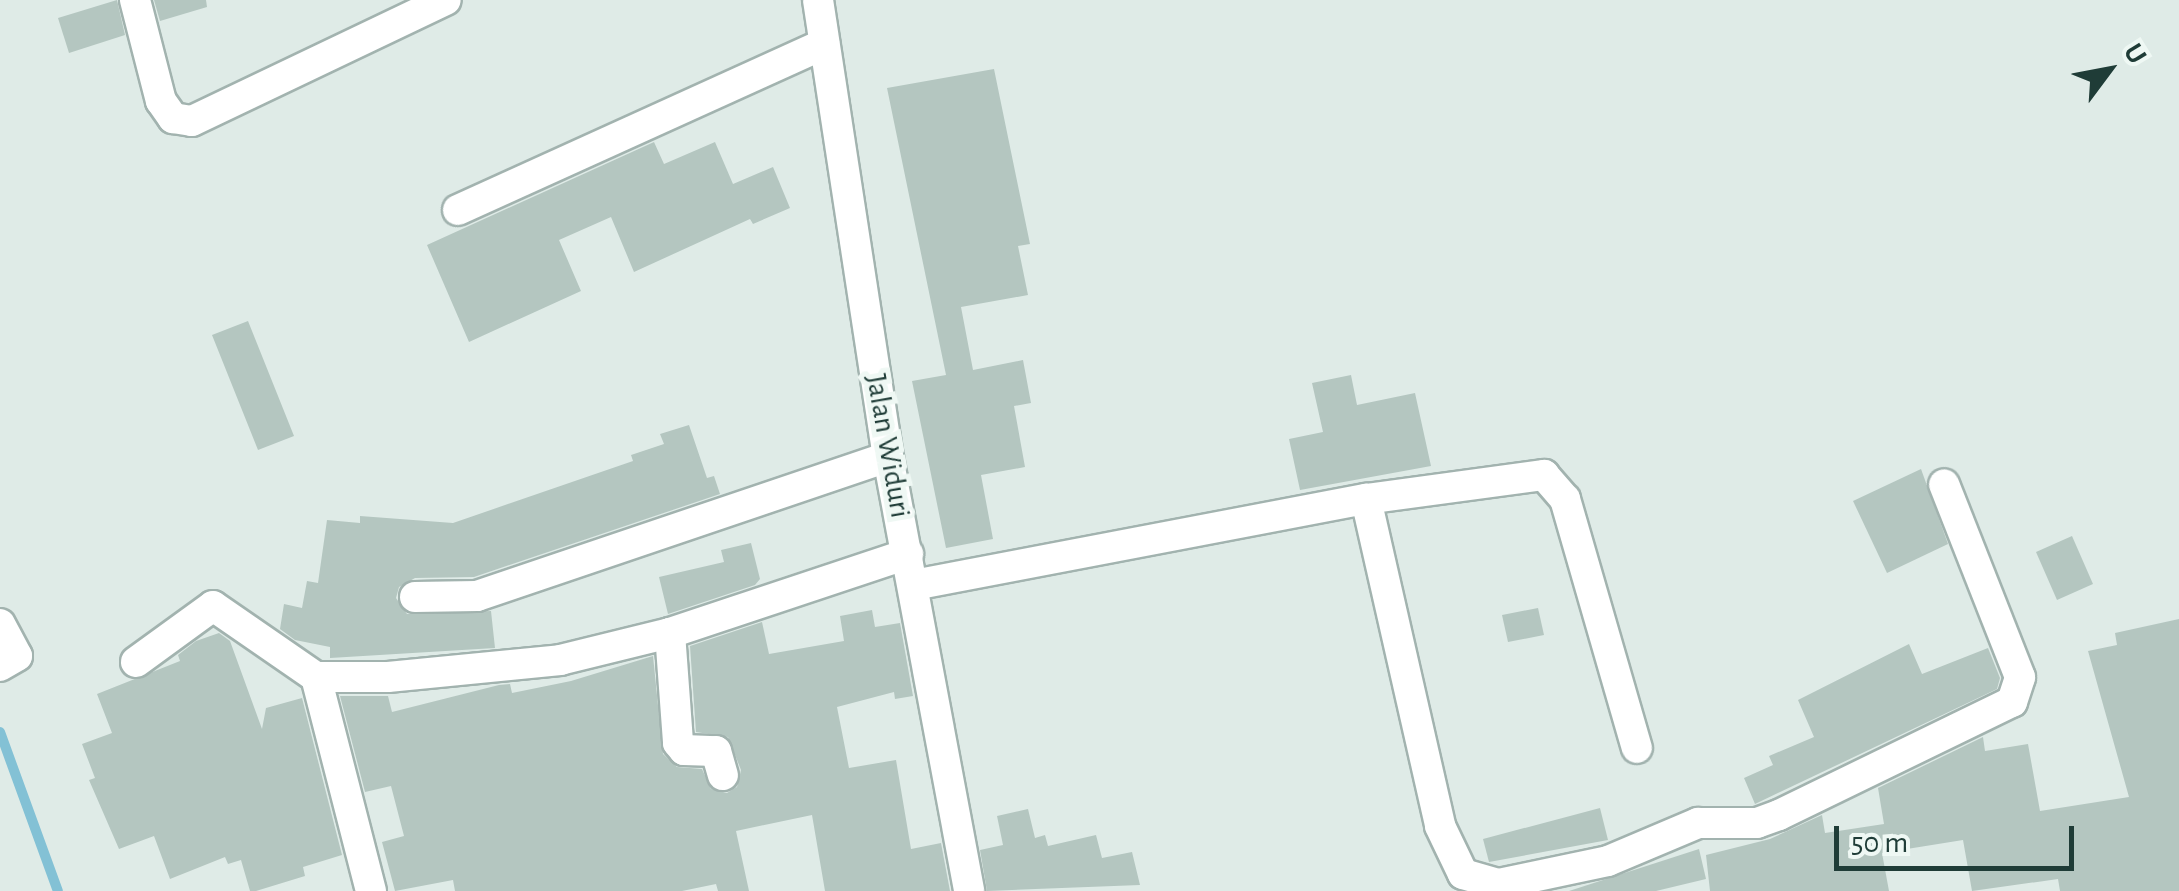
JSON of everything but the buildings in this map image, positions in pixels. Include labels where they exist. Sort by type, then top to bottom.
[{"type":"street","points":[[135,0],[161,101],[173,118],[192,121],[446,0]]},
{"type":"street","name":"Jalan Widuri","points":[[818,0],[888,457],[970,891]]},
{"type":"street","points":[[458,210],[824,44]]},
{"type":"street","points":[[414,597],[477,596],[888,457]]},
{"type":"street","points":[[914,586],[1366,498],[1534,475],[1552,480],[1565,499],[1637,748]]},
{"type":"street","points":[[1366,498],[1440,826],[1463,874],[1499,884],[1608,861],[1698,823],[1758,822],[1779,815],[2012,702],[2020,677],[1944,484]]},
{"type":"street","points":[[136,662],[213,606],[316,677],[522,665],[670,633],[908,554]]},
{"type":"street","points":[[0,624],[9,661]]},
{"type":"street","points":[[670,633],[678,744],[684,750],[716,751],[723,775]]},
{"type":"street","points":[[316,677],[372,891]]},
{"type":"waterway","points":[[0,732],[58,891]]}]
